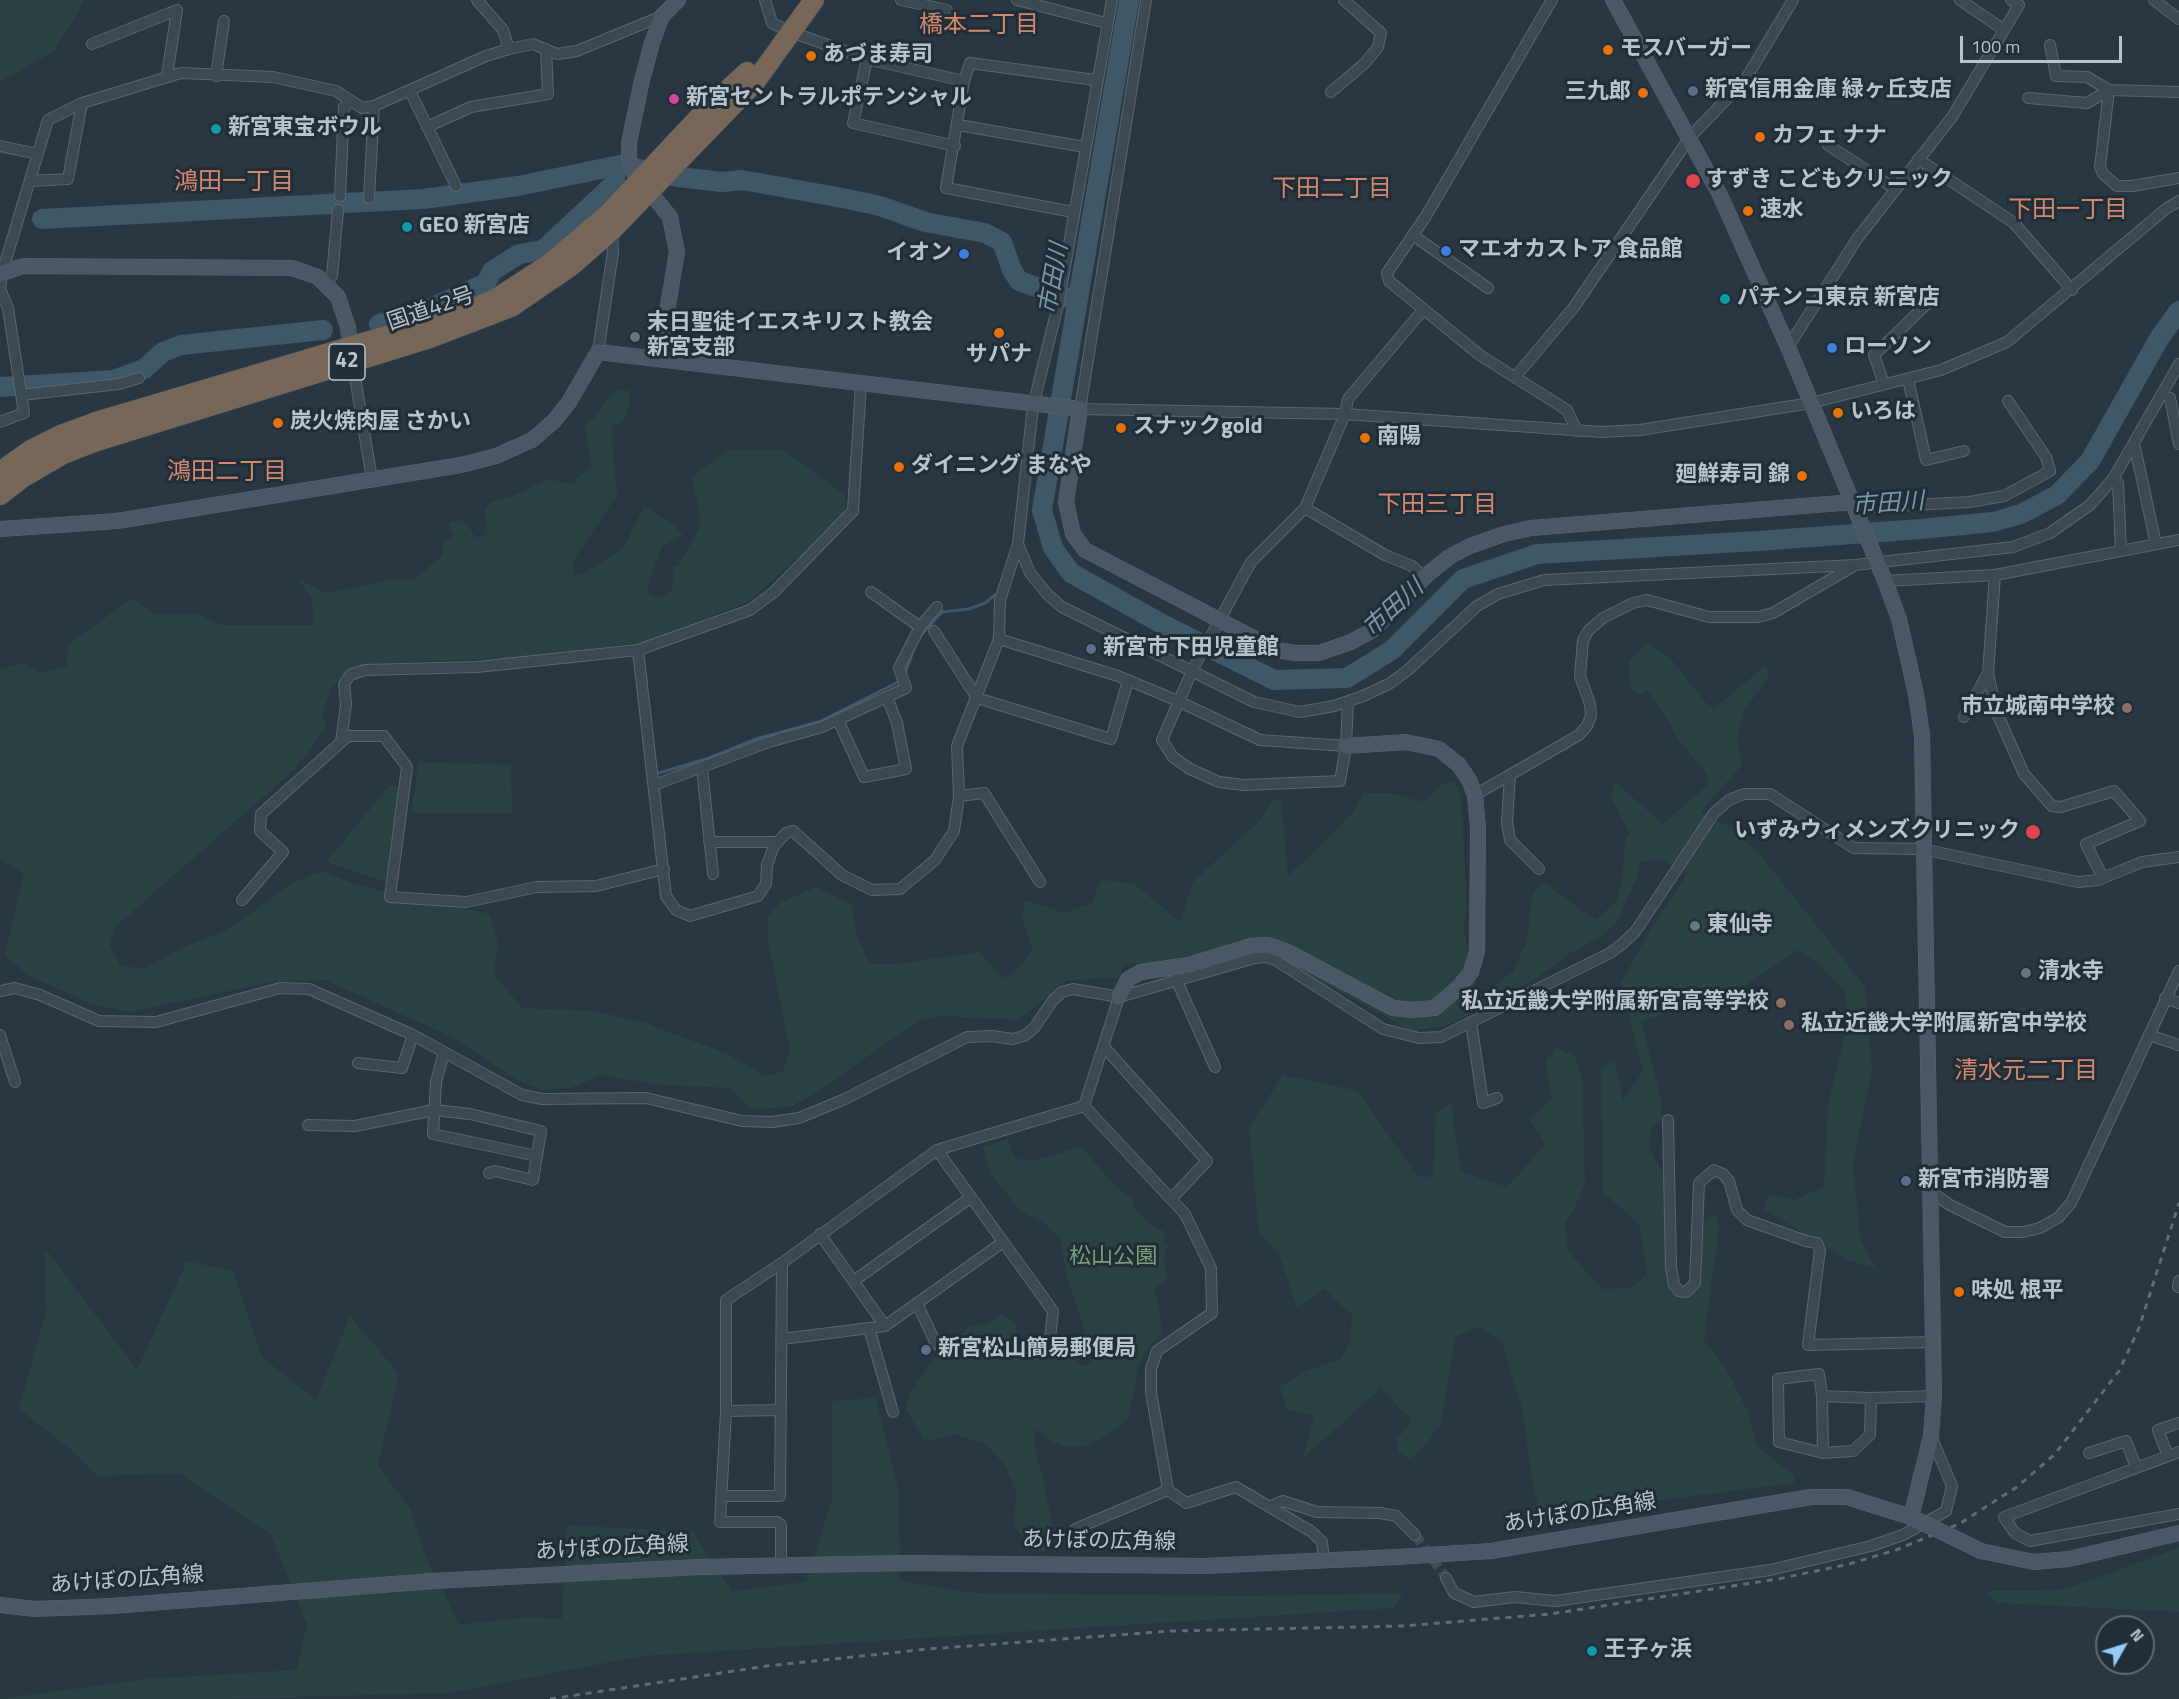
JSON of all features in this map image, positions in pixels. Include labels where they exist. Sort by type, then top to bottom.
[{"type":"highway","name":"国道42号","points":[[0,495],[22,478],[63,454],[351,354],[464,313],[497,298],[548,265],[607,215],[649,173],[755,82],[814,0]]},
{"type":"highway","name":"国道42号","points":[[0,472],[31,450],[61,435],[134,410],[351,354],[430,338],[511,307],[571,266],[612,230],[649,173]]},
{"type":"street","points":[[477,0],[503,30],[509,49]]},
{"type":"street","points":[[0,422],[24,413],[8,308],[0,289],[1,273],[48,120],[82,104],[181,73],[273,77],[336,91],[362,108],[374,106],[486,56],[509,49],[533,44],[557,54],[577,51],[662,16],[678,0]]},
{"type":"street","points":[[765,0],[772,24],[790,32],[867,59],[964,81]]},
{"type":"street","points":[[901,0],[947,10]]},
{"type":"street","points":[[1017,0],[1106,23]]},
{"type":"street","points":[[638,650],[666,896],[676,910],[690,916],[758,896],[766,884],[767,865],[778,842],[786,832],[793,831],[842,875],[872,890],[900,889],[935,860],[954,831],[959,796],[957,746],[999,639],[1000,600],[1018,544],[1037,405],[1059,301],[1095,80],[1112,0]]},
{"type":"street","points":[[1146,0],[1066,502],[1073,534],[1085,550],[1277,650],[1319,653],[1352,642],[1373,630],[1424,577],[1449,557],[1470,546],[1531,528],[1854,505],[1980,500],[2019,490],[2050,471],[2046,457],[2008,401]]},
{"type":"street","points":[[1331,92],[1365,63],[1378,47],[1381,33],[1344,0]]},
{"type":"street","points":[[1613,0],[1720,195],[1788,346],[1878,562],[1899,619],[1922,735],[1922,849],[1934,1396],[1931,1436],[1911,1517]]},
{"type":"street","points":[[1516,376],[1574,307],[1689,137],[1745,80],[1793,0]]},
{"type":"street","points":[[1960,0],[2004,30]]},
{"type":"street","points":[[1788,346],[1857,239],[1952,117],[2019,5],[2011,0]]},
{"type":"street","points":[[2154,0],[2179,19]]},
{"type":"street","points":[[1548,1],[1414,236],[1388,273],[1389,281],[1481,356],[1567,410],[1577,431]]},
{"type":"street","points":[[92,44],[177,10],[167,76]]},
{"type":"street","points":[[659,359],[677,252],[670,217],[649,173],[629,143],[642,80],[662,16]]},
{"type":"street","points":[[216,76],[224,21]]},
{"type":"street","points":[[2050,45],[2056,76],[2087,77],[2109,90],[2179,92]]},
{"type":"street","points":[[428,127],[471,107],[548,94],[546,49]]},
{"type":"street","points":[[867,59],[853,123],[955,146]]},
{"type":"street","points":[[1073,212],[946,188],[955,146],[964,81],[970,63],[1095,80]]},
{"type":"street","points":[[2028,98],[2087,104],[2109,90]]},
{"type":"street","points":[[2109,90],[2100,168],[2103,174],[2117,186],[2132,186],[2179,178]]},
{"type":"street","points":[[410,91],[456,186]]},
{"type":"street","points":[[340,196],[344,107],[349,100]]},
{"type":"street","points":[[30,181],[68,178],[82,104]]},
{"type":"street","points":[[369,198],[374,106]]},
{"type":"street","points":[[958,125],[1085,147]]},
{"type":"street","points":[[1828,145],[1895,189]]},
{"type":"street","points":[[0,146],[38,154]]},
{"type":"street","points":[[1918,159],[2014,223],[2072,290]]},
{"type":"street","points":[[598,352],[1080,409],[1345,414],[1577,431],[1640,430],[1811,403],[1941,370],[2007,342],[2072,290],[2167,208],[2179,201]]},
{"type":"street","points":[[326,284],[332,276],[338,210]]},
{"type":"street","points":[[0,529],[117,521],[460,465],[496,456],[532,440],[570,402],[598,352],[612,252],[612,230]]},
{"type":"street","points":[[1414,236],[1488,288]]},
{"type":"street","points":[[1,273],[23,266],[292,268],[318,277],[338,297],[348,327],[372,479]]},
{"type":"street","points":[[1884,384],[1874,355],[1933,298]]},
{"type":"street","points":[[1348,701],[1346,746],[1340,781],[1244,784],[1219,782],[1190,770],[1173,757],[1162,740],[1192,671],[1251,562],[1305,508],[1345,414],[1348,399],[1423,310]]},
{"type":"street","points":[[1018,544],[1030,573],[1048,595],[1062,607],[1254,702],[1300,712],[1348,701],[1389,684],[1428,655],[1458,621],[1477,606],[1498,594],[1544,580],[1855,565],[2013,547],[2050,533],[2090,505],[2113,479],[2134,443],[2169,398],[2179,364]]},
{"type":"street","points":[[21,394],[119,384],[139,378]]},
{"type":"street","points":[[1908,379],[1926,459],[1964,451]]},
{"type":"street","points":[[341,742],[346,704],[344,684],[350,675],[365,670],[477,667],[638,650],[750,610],[774,592],[850,517],[853,511],[861,384]]},
{"type":"street","points":[[2169,398],[2179,444]]},
{"type":"street","points":[[2134,443],[2156,544]]},
{"type":"street","points":[[2113,479],[2118,483],[2121,551]]},
{"type":"street","points":[[1305,508],[1385,555],[1412,566],[1424,577]]},
{"type":"street","points":[[1885,581],[1995,575],[2179,540]]},
{"type":"street","points":[[1475,795],[1579,735],[1587,726],[1591,710],[1580,676],[1583,640],[1589,630],[1603,618],[1633,603],[1647,600],[1709,617],[1758,617],[1773,613],[1855,565]]},
{"type":"street","points":[[1995,575],[1988,673],[1996,711],[2024,774],[2052,806],[2061,807],[2114,791],[2140,821],[2086,844],[2103,878]]},
{"type":"street","points":[[871,592],[920,627]]},
{"type":"street","points":[[654,786],[838,720],[906,688],[899,668],[920,627],[937,607]]},
{"type":"street","points":[[934,631],[977,698],[1110,739],[1128,681]]},
{"type":"street","points":[[999,639],[1128,681],[1178,701],[1260,740],[1346,746],[1406,742],[1439,749],[1459,765],[1475,795],[1478,827],[1477,952],[1466,979],[1435,1008],[1412,1010],[1393,1008],[1286,951],[1268,945],[1251,946],[1189,965],[1141,972],[1128,979],[1119,997],[1105,1048],[1084,1106]]},
{"type":"street","points":[[1964,717],[1988,673]]},
{"type":"street","points":[[838,720],[864,777],[906,769],[897,723],[887,697]]},
{"type":"street","points":[[242,900],[283,852],[260,831],[261,814],[348,736],[384,736],[407,767],[390,897],[466,902],[537,887],[597,886],[664,869]]},
{"type":"street","points":[[702,768],[713,874]]},
{"type":"street","points":[[1510,775],[1507,823],[1510,840],[1539,869]]},
{"type":"street","points":[[959,796],[984,793],[1040,882]]},
{"type":"street","points":[[0,991],[15,988],[40,995],[99,1021],[156,1022],[280,988],[309,988],[413,1035],[522,1095],[542,1099],[646,1098],[742,1121],[772,1122],[799,1118],[845,1099],[968,1037],[992,1036],[1012,1039],[1024,1036],[1034,1028],[1053,1000],[1062,992],[1073,989],[1119,997],[1255,958],[1267,957],[1383,1029],[1401,1035],[1441,1037],[1610,953],[1622,944],[1635,932],[1704,826],[1729,800],[1756,793],[1770,794],[1854,848],[1922,849],[2078,882],[2103,878],[2142,862],[2179,857]]},
{"type":"street","points":[[709,842],[778,842]]},
{"type":"street","points":[[1930,1191],[1974,1218],[2005,1232],[2023,1232],[2040,1228],[2059,1217],[2071,1203],[2179,971]]},
{"type":"street","points":[[1176,979],[1215,1067]]},
{"type":"street","points":[[2165,998],[2179,1003]]},
{"type":"street","points":[[1471,1022],[1483,1103],[1497,1098]]},
{"type":"street","points":[[0,1035],[15,1082]]},
{"type":"street","points":[[358,1063],[402,1068],[413,1035]]},
{"type":"street","points":[[2149,1035],[2179,1045]]},
{"type":"street","points":[[1105,1048],[1207,1161],[1171,1199]]},
{"type":"street","points":[[444,1052],[436,1082],[433,1134],[537,1156]]},
{"type":"street","points":[[781,1566],[780,1525],[770,1520],[720,1522],[726,1411],[726,1300],[782,1263],[938,1150],[1084,1106]]},
{"type":"street","points":[[1084,1106],[1185,1214],[1211,1268],[1212,1313],[1157,1351],[1151,1369],[1151,1392],[1168,1490],[1186,1503],[1236,1487],[1319,1538],[1322,1542],[1324,1560]]},
{"type":"street","points":[[308,1125],[355,1126],[434,1110],[470,1114],[541,1131],[533,1180],[495,1171],[489,1173]]},
{"type":"street","points":[[1668,1120],[1671,1267],[1674,1285],[1679,1291],[1686,1292],[1695,1283],[1699,1183],[1714,1170],[1723,1174],[1729,1181],[1737,1210],[1747,1220],[1817,1243],[1820,1250],[1808,1345],[1933,1342]]},
{"type":"street","points":[[938,1150],[970,1198],[1053,1311],[1049,1348]]},
{"type":"street","points":[[855,1280],[970,1198]]},
{"type":"street","points":[[820,1234],[855,1280],[885,1326]]},
{"type":"street","points":[[782,1339],[885,1326],[1003,1242]]},
{"type":"street","points":[[722,1496],[780,1496],[782,1263]]},
{"type":"street","points":[[917,1303],[936,1344]]},
{"type":"street","points":[[869,1328],[893,1412]]},
{"type":"street","points":[[1823,1453],[1822,1396],[1819,1374],[1778,1378],[1779,1442],[1823,1453],[1853,1451],[1870,1435],[1871,1398]]},
{"type":"street","points":[[1822,1396],[1871,1398],[1934,1396]]},
{"type":"street","points":[[726,1411],[781,1410]]},
{"type":"street","points":[[2168,1456],[2158,1430],[2179,1423]]},
{"type":"street","points":[[1446,1578],[1454,1593],[1474,1602],[1515,1597],[1555,1601],[1770,1570],[1871,1546],[1903,1535],[1946,1511],[1952,1485],[1931,1436]]},
{"type":"street","points":[[2089,1453],[2126,1441],[2136,1467]]},
{"type":"street","points":[[2179,1452],[2004,1517],[2015,1533],[2030,1541],[2179,1514]]},
{"type":"street","points":[[1075,1529],[1168,1490]]},
{"type":"street","name":"あけぼの広角線","points":[[0,1605],[36,1609],[112,1606],[433,1581],[698,1567],[908,1563],[1204,1566],[1491,1551],[1811,1497],[1847,1497],[1911,1517],[1981,1551],[2034,1562],[2068,1558],[2179,1533]]},
{"type":"street","points":[[1269,1507],[1283,1500],[1317,1512],[1380,1513],[1396,1516],[1414,1534]]},
{"type":"green space","points":[[0,0],[85,0],[54,51],[0,82]]},
{"type":"green space","points":[[621,389],[628,391],[630,399],[626,417],[620,423],[611,426],[617,495],[573,561],[574,575],[580,575],[623,549],[644,506],[673,525],[683,535],[662,546],[647,588],[651,596],[662,597],[671,591],[674,581],[672,567],[680,564],[701,524],[692,476],[728,450],[783,450],[845,495],[846,515],[748,602],[646,642],[527,657],[390,663],[346,671],[332,687],[322,713],[326,727],[295,769],[114,928],[110,945],[120,965],[143,969],[184,947],[227,930],[296,881],[323,871],[356,885],[490,914],[498,944],[494,974],[522,1008],[595,1011],[645,1023],[728,1054],[765,1076],[782,1072],[790,1051],[768,941],[768,916],[780,903],[816,887],[852,905],[856,935],[870,964],[896,964],[980,952],[1002,978],[1015,972],[1033,950],[1022,919],[1025,900],[1064,913],[1092,903],[1101,880],[1133,883],[1180,922],[1193,882],[1261,819],[1273,799],[1281,800],[1288,875],[1307,860],[1352,813],[1363,793],[1391,793],[1418,801],[1428,800],[1440,785],[1454,780],[1461,796],[1467,910],[1464,929],[1478,997],[1513,972],[1526,943],[1533,892],[1546,883],[1596,920],[1617,900],[1623,873],[1625,841],[1630,834],[1611,798],[1615,782],[1663,824],[1708,785],[1707,773],[1679,741],[1648,690],[1638,694],[1630,687],[1629,660],[1647,644],[1671,659],[1707,704],[1715,708],[1766,665],[1769,676],[1744,711],[1737,737],[1742,765],[1700,812],[1732,828],[1763,858],[1865,987],[1872,1070],[1853,1164],[1860,1238],[1876,1269],[1845,1259],[1764,1209],[1769,1194],[1794,1200],[1824,1187],[1828,1106],[1849,1016],[1844,990],[1817,962],[1797,950],[1749,983],[1725,994],[1641,1021],[1661,1099],[1662,1120],[1651,1128],[1649,1146],[1663,1171],[1666,1192],[1667,1268],[1688,1296],[1701,1232],[1705,1221],[1715,1214],[1719,1227],[1704,1340],[1725,1367],[1748,1412],[1757,1446],[1794,1476],[1794,1483],[1632,1504],[1542,1523],[1534,1489],[1521,1404],[1501,1340],[1479,1327],[1456,1336],[1441,1423],[1425,1446],[1411,1459],[1398,1452],[1397,1439],[1412,1421],[1381,1388],[1303,1458],[1314,1415],[1288,1410],[1279,1387],[1308,1370],[1341,1359],[1350,1341],[1352,1315],[1324,1289],[1297,1307],[1279,1254],[1259,1232],[1249,1127],[1283,1075],[1358,1091],[1417,1176],[1433,1177],[1436,1113],[1451,1103],[1461,1172],[1507,1187],[1546,1144],[1529,1119],[1552,1098],[1545,1061],[1556,1048],[1575,1056],[1582,1078],[1585,1183],[1574,1210],[1565,1223],[1568,1251],[1602,1289],[1631,1288],[1647,1274],[1640,1225],[1603,1192],[1601,1069],[1615,1061],[1623,1101],[1643,1071],[1621,982],[1657,919],[1688,873],[1659,859],[1640,862],[1636,880],[1617,922],[1602,936],[1570,953],[1540,976],[1449,1025],[1412,1031],[1273,955],[1125,964],[1119,977],[1065,981],[1019,1020],[942,1016],[920,1020],[812,1095],[790,1107],[752,1109],[731,1088],[660,1085],[601,1075],[571,1088],[542,1090],[516,1079],[450,1036],[325,980],[272,982],[129,1012],[91,1004],[28,975],[5,955],[24,873],[0,860],[0,670],[22,663],[40,672],[67,667],[68,644],[133,598],[154,614],[198,614],[221,625],[314,625],[312,599],[299,580],[327,593],[394,579],[414,580],[442,556],[444,541],[454,536],[448,522],[460,520],[467,524],[476,538],[488,534],[484,510],[490,502],[512,496],[549,479],[572,484],[592,465],[584,425],[593,419],[611,395]]},
{"type":"green space","points":[[419,762],[511,765],[512,813],[411,813]]},
{"type":"green space","points":[[390,785],[402,786],[389,883],[326,862]]},
{"type":"green space","name":"松山公園","points":[[1008,1139],[1015,1159],[1035,1160],[1081,1147],[1120,1191],[1134,1198],[1132,1205],[1148,1224],[1166,1232],[1163,1241],[1168,1246],[1163,1258],[1168,1276],[1154,1290],[1159,1307],[1162,1335],[1152,1343],[1137,1367],[1128,1418],[1120,1427],[1086,1446],[1066,1447],[1052,1441],[1036,1429],[1034,1446],[1044,1482],[1055,1542],[1044,1552],[1030,1547],[1013,1524],[1017,1495],[1005,1465],[985,1444],[954,1434],[933,1440],[924,1439],[906,1410],[909,1395],[935,1357],[950,1349],[967,1328],[988,1323],[1001,1314],[1015,1323],[1018,1341],[1036,1355],[1048,1358],[1058,1352],[1084,1366],[1094,1360],[1067,1277],[1060,1238],[1045,1224],[1019,1209],[992,1176],[983,1147]]},
{"type":"green space","points":[[45,1248],[137,1370],[187,1261],[233,1271],[262,1357],[316,1400],[350,1316],[399,1374],[378,1465],[411,1511],[426,1556],[459,1625],[527,1617],[562,1619],[567,1525],[693,1532],[731,1591],[806,1582],[832,1500],[832,1401],[876,1398],[899,1493],[900,1581],[975,1593],[1244,1596],[1403,1593],[1393,1608],[642,1656],[450,1693],[214,1699],[0,1699],[146,1679],[297,1670],[307,1624],[270,1533],[180,1473],[97,1476],[71,1450],[19,1409],[46,1311]]},
{"type":"green space","points":[[2179,1548],[2179,1612],[1999,1603],[1987,1596],[1987,1591],[2040,1591],[2068,1588]]},
{"type":"waterway","name":"市田川","points":[[1129,0],[1042,510],[1053,548],[1071,573],[1164,625],[1274,680],[1347,678],[1392,650],[1463,579],[1537,554],[1921,529],[1993,522],[2021,514],[2057,495],[2090,461],[2160,337],[2179,311]]},
{"type":"waterway","points":[[42,219],[423,199],[518,186],[620,165],[678,177],[722,182],[742,180],[848,199],[880,206],[925,222],[985,233],[1002,242],[1012,270],[1019,281],[1077,301]]},
{"type":"waterway","points":[[379,324],[426,310],[486,283],[492,271],[519,254],[543,250],[615,183],[615,168]]},
{"type":"waterway","points":[[0,387],[114,380],[144,369],[163,352],[181,345],[323,330]]},
{"type":"waterway","points":[[921,635],[942,612],[969,609],[985,603],[995,595]]},
{"type":"waterway","points":[[904,676],[914,649]]},
{"type":"waterway","points":[[659,773],[709,758],[756,739],[821,721],[900,681]]},
{"type":"tunnel","points":[[1415,1535],[1446,1578]]},
{"type":"railway","points":[[550,1699],[767,1666],[928,1649],[1171,1631],[1403,1626],[1550,1614],[1778,1579],[1849,1564],[1896,1550],[1959,1524],[2017,1487],[2055,1454],[2119,1371],[2139,1328],[2179,1203]]},
{"type":"place","name":"モスバーガー","points":[[1608,50]]},
{"type":"place","name":"あづま寿司","points":[[811,56]]},
{"type":"place","name":"新宮信用金庫 緑ヶ丘支店","points":[[1693,91]]},
{"type":"place","name":"三九郎","points":[[1643,93]]},
{"type":"place","name":"新宮セントラルポテンシャル","points":[[674,99]]},
{"type":"place","name":"新宮東宝ボウル","points":[[216,129]]},
{"type":"place","name":"カフェ ナナ","points":[[1760,137]]},
{"type":"place","name":"すずき こどもクリニック","points":[[1693,181]]},
{"type":"place","name":"速水","points":[[1748,211]]},
{"type":"place","name":"GEO 新宮店","points":[[407,227]]},
{"type":"place","name":"マエオカストア 食品館","points":[[1446,251]]},
{"type":"place","name":"イオン","points":[[964,254]]},
{"type":"place","name":"パチンコ東京 新宮店","points":[[1725,299]]},
{"type":"place","name":"サパナ","points":[[999,333]]},
{"type":"place","name":"末日聖徒イエスキリスト教会 新宮支部","points":[[635,337]]},
{"type":"place","name":"ローソン","points":[[1832,348]]},
{"type":"place","name":"いろは","points":[[1838,413]]},
{"type":"place","name":"炭火焼肉屋 さかい","points":[[278,423]]},
{"type":"place","name":"スナックgold","points":[[1121,428]]},
{"type":"place","name":"南陽","points":[[1365,438]]},
{"type":"place","name":"ダイニング まなや","points":[[899,467]]},
{"type":"place","name":"廻鮮寿司 錦","points":[[1802,476]]},
{"type":"place","name":"新宮市下田児童館","points":[[1091,649]]},
{"type":"place","name":"市立城南中学校","points":[[2127,708]]},
{"type":"place","name":"いずみウィメンズクリニック","points":[[2033,832]]},
{"type":"place","name":"東仙寺","points":[[1695,926]]},
{"type":"place","name":"清水寺","points":[[2026,973]]},
{"type":"place","name":"私立近畿大学附属新宮高等学校","points":[[1781,1003]]},
{"type":"place","name":"私立近畿大学附属新宮中学校","points":[[1789,1025]]},
{"type":"place","name":"新宮市消防署","points":[[1906,1181]]},
{"type":"place","name":"味処 根平","points":[[1959,1292]]},
{"type":"place","name":"新宮松山簡易郵便局","points":[[926,1350]]},
{"type":"place","name":"王子ヶ浜","points":[[1592,1651]]},
{"type":"district","name":"橋本二丁目","points":[[979,26]]},
{"type":"district","name":"鴻田一丁目","points":[[234,183]]},
{"type":"district","name":"下田二丁目","points":[[1332,190]]},
{"type":"district","name":"下田一丁目","points":[[2068,211]]},
{"type":"district","name":"鴻田二丁目","points":[[227,473]]},
{"type":"district","name":"下田三丁目","points":[[1437,506]]},
{"type":"district","name":"清水元二丁目","points":[[2026,1072]]}]
